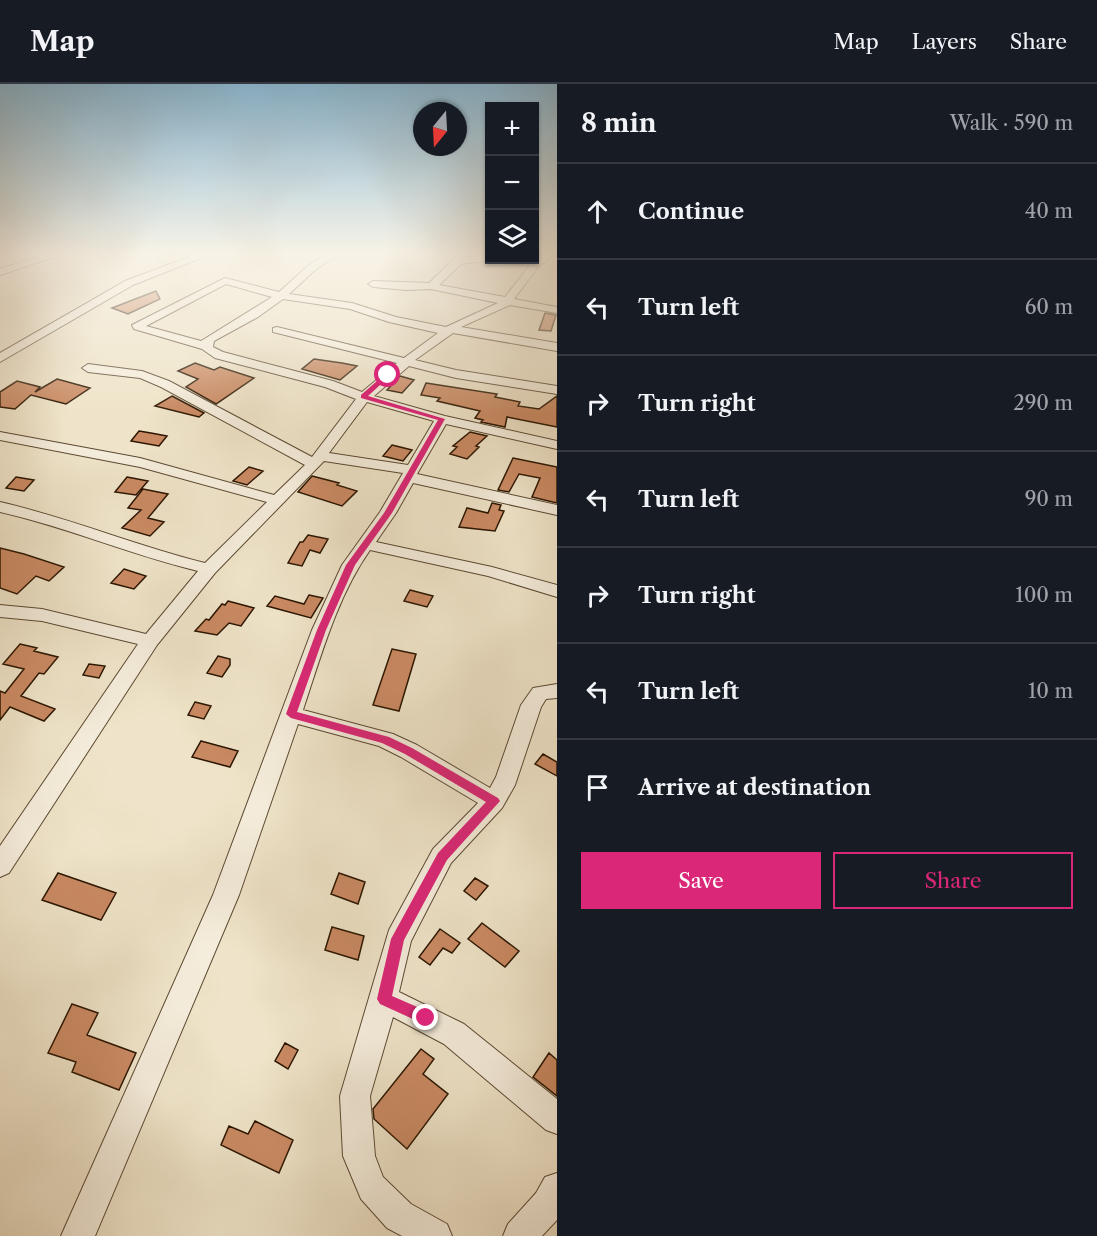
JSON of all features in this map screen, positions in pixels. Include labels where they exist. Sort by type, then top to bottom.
[{"type":"street","points":[[0,358],[86,308]]},
{"type":"street","points":[[171,308],[138,327],[206,346],[210,351],[219,355],[329,384],[364,397],[442,419],[557,445]]},
{"type":"street","points":[[206,346],[210,339],[264,308]]},
{"type":"street","points":[[357,308],[393,320],[557,347]]},
{"type":"street","points":[[0,866],[150,641],[209,569],[316,460],[364,397],[403,362],[449,330],[496,308]]},
{"type":"street","points":[[541,308],[557,310]]},
{"type":"street","points":[[277,330],[403,362],[479,378],[557,390]]},
{"type":"street","points":[[88,368],[142,375],[165,384],[316,460],[410,474],[557,510]]},
{"type":"street","points":[[78,1236],[226,895],[321,630],[351,565],[388,513],[442,419]]},
{"type":"street","points":[[0,436],[144,462],[278,501]]},
{"type":"street","points":[[0,507],[73,526],[160,557],[209,569]]},
{"type":"street","points":[[364,544],[492,572],[557,591]]},
{"type":"street","points":[[0,611],[42,615],[150,641]]},
{"type":"street","points":[[435,1236],[399,1216],[372,1188],[359,1156],[355,1096],[384,999],[398,939],[442,856],[494,801],[507,780],[531,705],[540,693],[557,691]]},
{"type":"street","points":[[291,714],[385,740],[409,751],[494,801]]},
{"type":"street","points":[[384,999],[454,1034],[557,1119]]},
{"type":"street","points":[[520,1236],[554,1201]]},
{"type":"building","points":[[113,308],[141,308],[128,314]]},
{"type":"building","points":[[545,313],[556,315],[551,331],[539,330]]},
{"type":"building","points":[[314,359],[357,366],[340,380],[302,369]]},
{"type":"building","points":[[195,363],[214,370],[220,367],[254,378],[216,404],[186,387],[198,379],[178,371]]},
{"type":"building","points":[[400,376],[414,380],[402,393],[387,390]]},
{"type":"building","points":[[57,379],[90,388],[66,404],[31,395],[15,409],[0,407],[0,392],[17,381],[40,387],[35,392]]},
{"type":"building","points":[[426,383],[497,394],[495,397],[520,402],[518,406],[539,409],[557,396],[557,427],[507,417],[505,427],[481,422],[483,420],[475,418],[480,411],[437,401],[440,398],[421,395]]},
{"type":"building","points":[[172,396],[204,413],[199,417],[155,406]]},
{"type":"building","points":[[139,431],[167,436],[159,446],[131,441]]},
{"type":"building","points":[[470,432],[487,436],[467,459],[450,454],[457,447],[453,446]]},
{"type":"building","points":[[392,445],[412,450],[403,461],[383,456]]},
{"type":"building","points":[[513,458],[557,467],[557,503],[532,497],[540,478],[519,474],[509,492],[498,490]]},
{"type":"building","points":[[249,467],[263,471],[247,485],[233,481]]},
{"type":"building","points":[[312,476],[339,483],[337,485],[357,491],[342,506],[298,492]]},
{"type":"building","points":[[16,477],[34,480],[24,491],[6,488]]},
{"type":"building","points":[[127,477],[148,481],[136,495],[115,492]]},
{"type":"building","points":[[143,489],[168,494],[148,518],[164,522],[150,536],[122,528],[141,510],[128,508]]},
{"type":"building","points":[[492,503],[501,505],[499,510],[504,511],[495,531],[459,527],[467,508],[488,513]]},
{"type":"building","points":[[308,535],[328,539],[320,553],[310,550],[302,566],[288,563],[300,542],[303,542]]},
{"type":"building","points":[[0,548],[64,567],[49,581],[36,576],[17,594],[0,588]]},
{"type":"building","points":[[124,569],[146,576],[134,589],[111,583]]},
{"type":"building","points":[[410,590],[433,596],[427,607],[404,601]]},
{"type":"building","points":[[309,595],[323,598],[311,618],[267,606],[275,596],[304,604]]},
{"type":"building","points":[[228,601],[254,608],[241,626],[229,623],[217,635],[195,631],[206,619],[209,620],[222,604],[225,605]]},
{"type":"building","points":[[20,644],[37,648],[34,651],[58,657],[44,674],[39,673],[21,696],[55,709],[44,721],[10,707],[0,720],[0,691],[5,693],[24,669],[3,664]]},
{"type":"building","points":[[392,649],[416,654],[399,711],[373,705]]},
{"type":"building","points":[[218,656],[230,659],[230,665],[222,677],[207,673]]},
{"type":"building","points":[[89,664],[105,666],[99,678],[83,675]]},
{"type":"building","points":[[195,702],[211,706],[204,719],[188,715]]},
{"type":"building","points":[[201,741],[238,751],[230,767],[192,757]]},
{"type":"building","points":[[543,754],[557,762],[557,776],[535,764]]},
{"type":"building","points":[[58,873],[116,893],[101,920],[42,900]]},
{"type":"building","points":[[339,873],[365,882],[358,904],[331,894]]},
{"type":"building","points":[[475,878],[488,886],[476,900],[464,891]]},
{"type":"building","points":[[482,923],[519,951],[505,967],[468,939]]},
{"type":"building","points":[[332,927],[364,936],[358,960],[325,950]]},
{"type":"building","points":[[440,929],[460,943],[452,953],[443,948],[430,965],[419,957]]},
{"type":"building","points":[[72,1004],[98,1013],[87,1035],[136,1053],[119,1090],[72,1072],[76,1062],[48,1053]]},
{"type":"building","points":[[285,1043],[298,1050],[288,1069],[275,1061]]},
{"type":"building","points":[[421,1049],[434,1059],[423,1074],[448,1094],[407,1149],[374,1119],[373,1109]]},
{"type":"building","points":[[549,1053],[557,1060],[557,1096],[533,1077]]},
{"type":"building","points":[[255,1121],[293,1140],[279,1173],[221,1145],[229,1126],[248,1134]]},
{"type":"route","points":[[388,375],[364,397],[442,419],[388,513],[351,565],[321,630],[291,714],[385,740],[409,751],[494,801],[442,856],[398,939],[384,999],[426,1018]]}]
